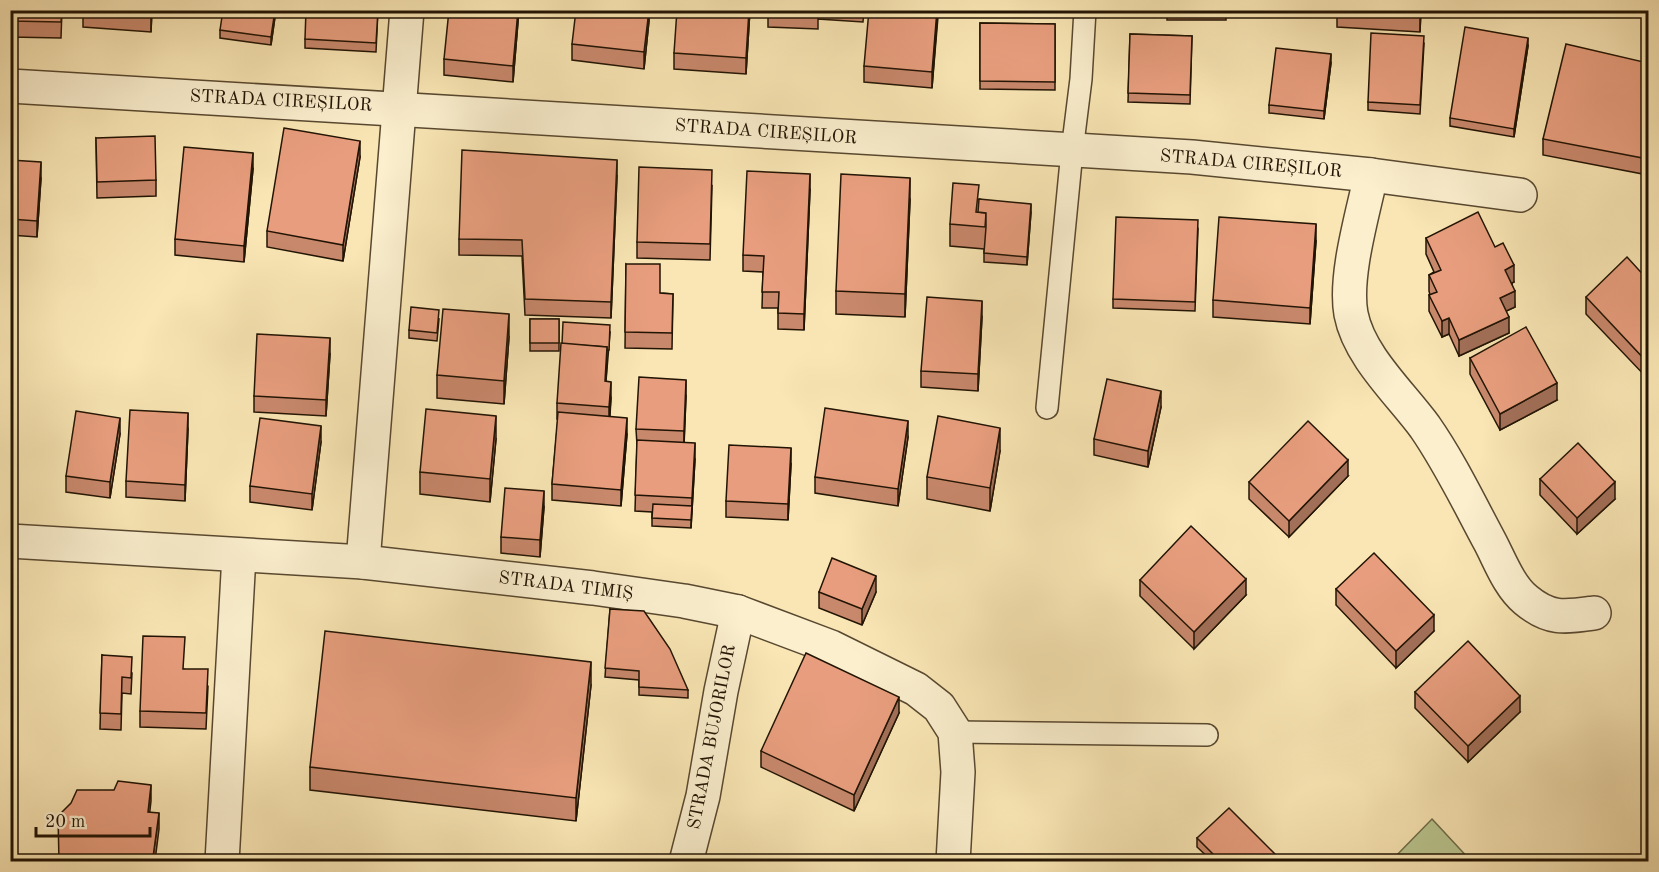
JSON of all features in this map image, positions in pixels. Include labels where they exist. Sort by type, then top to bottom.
[{"type":"street","points":[[363,562],[407,10]]},
{"type":"street","name":"STRADA CIREȘILOR","points":[[10,86],[1192,158],[1371,175],[1520,195]]},
{"type":"street","points":[[1371,175],[1348,291],[1351,315],[1357,334],[1368,354],[1425,428],[1459,483],[1509,578],[1524,598],[1539,609],[1562,617],[1594,613]]},
{"type":"street","name":"STRADA TIMIȘ","points":[[10,541],[363,562],[593,588],[684,601],[738,612],[831,647],[916,689],[939,707],[955,732],[958,772],[953,861]]},
{"type":"street","points":[[222,861],[239,555]]},
{"type":"street","name":"STRADA BUJORILOR","points":[[686,861],[703,795],[721,691],[738,612]]},
{"type":"lane","points":[[1047,408],[1081,79],[1084,10]]},
{"type":"lane","points":[[955,732],[1207,735]]},
{"type":"green space","points":[[1432,819],[1471,861],[1391,861]]},
{"type":"building","points":[[10,10],[62,10],[61,22],[10,21]]},
{"type":"building","points":[[83,10],[151,10],[151,16]]},
{"type":"building","points":[[223,10],[275,10],[271,37],[220,30]]},
{"type":"building","points":[[306,10],[378,10],[376,43],[305,39]]},
{"type":"building","points":[[449,10],[518,10],[513,66],[444,59]]},
{"type":"building","points":[[576,10],[649,10],[644,52],[572,44]]},
{"type":"building","points":[[677,10],[749,10],[746,58],[674,53]]},
{"type":"building","points":[[769,10],[818,10],[818,13]]},
{"type":"building","points":[[818,10],[863,10],[863,13]]},
{"type":"building","points":[[869,10],[937,10],[932,72],[864,66]]},
{"type":"building","points":[[1338,10],[1420,10],[1420,16]]},
{"type":"building","points":[[980,23],[1055,24],[1055,82],[980,81]]},
{"type":"building","points":[[1465,27],[1528,38],[1514,129],[1450,118]]},
{"type":"building","points":[[1371,33],[1424,36],[1420,105],[1368,102]]},
{"type":"building","points":[[1130,34],[1192,36],[1190,95],[1128,93]]},
{"type":"building","points":[[1566,44],[1648,63],[1648,159],[1543,139]]},
{"type":"building","points":[[1276,48],[1331,54],[1324,111],[1269,105]]},
{"type":"building","points":[[284,128],[360,141],[343,245],[267,231]]},
{"type":"building","points":[[155,136],[156,180],[97,182],[96,138]]},
{"type":"building","points":[[184,147],[253,153],[244,246],[175,239]]},
{"type":"building","points":[[462,150],[617,160],[611,302],[525,299],[522,240],[459,239]]},
{"type":"building","points":[[10,160],[41,162],[37,221],[10,219]]},
{"type":"building","points":[[639,167],[712,170],[710,244],[637,242]]},
{"type":"building","points":[[747,171],[810,174],[804,314],[778,313],[779,292],[762,292],[764,256],[743,255]]},
{"type":"building","points":[[841,174],[910,178],[905,294],[836,291]]},
{"type":"building","points":[[953,183],[979,185],[976,212],[986,213],[985,227],[950,224]]},
{"type":"building","points":[[979,199],[1031,204],[1027,257],[984,253],[986,213],[978,212]]},
{"type":"building","points":[[1478,212],[1495,247],[1503,243],[1514,265],[1505,270],[1515,291],[1500,298],[1509,317],[1459,340],[1449,318],[1442,321],[1429,295],[1437,292],[1429,275],[1441,270],[1426,238]]},
{"type":"building","points":[[1116,217],[1198,220],[1195,302],[1113,299]]},
{"type":"building","points":[[1219,217],[1316,224],[1310,308],[1213,300]]},
{"type":"building","points":[[1627,257],[1648,280],[1648,363],[1586,297]]},
{"type":"building","points":[[626,264],[660,264],[660,293],[673,294],[672,333],[625,332]]},
{"type":"building","points":[[927,297],[982,301],[978,374],[921,371]]},
{"type":"building","points":[[411,307],[439,310],[437,333],[409,330]]},
{"type":"building","points":[[443,309],[509,314],[504,381],[437,375]]},
{"type":"building","points":[[530,319],[559,319],[559,343],[530,343]]},
{"type":"building","points":[[563,322],[610,325],[609,350],[607,347],[562,344]]},
{"type":"building","points":[[1526,327],[1557,383],[1500,414],[1470,358]]},
{"type":"building","points":[[257,334],[330,338],[326,400],[254,396]]},
{"type":"building","points":[[561,343],[607,347],[605,381],[611,382],[609,407],[557,403]]},
{"type":"building","points":[[639,377],[686,380],[684,431],[636,429]]},
{"type":"building","points":[[1107,379],[1161,391],[1148,451],[1094,439]]},
{"type":"building","points":[[825,408],[908,421],[898,489],[815,477]]},
{"type":"building","points":[[426,409],[496,416],[490,479],[420,472]]},
{"type":"building","points":[[130,410],[188,413],[185,485],[126,481]]},
{"type":"building","points":[[76,411],[120,418],[110,482],[66,476]]},
{"type":"building","points":[[558,412],[627,418],[621,490],[552,484]]},
{"type":"building","points":[[938,416],[1000,428],[990,488],[927,477]]},
{"type":"building","points":[[260,418],[321,426],[312,494],[250,486]]},
{"type":"building","points":[[1308,421],[1348,460],[1289,521],[1249,482]]},
{"type":"building","points":[[637,440],[695,443],[692,498],[635,495]]},
{"type":"building","points":[[1578,443],[1615,482],[1577,518],[1540,479]]},
{"type":"building","points":[[729,445],[791,448],[788,504],[726,501]]},
{"type":"building","points":[[505,488],[544,491],[540,540],[501,537]]},
{"type":"building","points":[[653,504],[692,506],[691,520],[652,518]]},
{"type":"building","points":[[1191,526],[1246,579],[1194,632],[1140,580]]},
{"type":"building","points":[[1374,553],[1434,615],[1396,651],[1336,589]]},
{"type":"building","points":[[832,558],[876,576],[862,609],[819,592]]},
{"type":"building","points":[[610,609],[644,611],[670,649],[688,690],[639,687],[639,671],[605,668]]},
{"type":"building","points":[[325,631],[591,662],[576,798],[310,767]]},
{"type":"building","points":[[143,636],[185,637],[183,669],[208,669],[206,713],[140,711]]},
{"type":"building","points":[[1468,641],[1520,696],[1468,746],[1415,692]]},
{"type":"building","points":[[806,653],[899,697],[854,795],[761,751]]},
{"type":"building","points":[[102,655],[132,657],[131,678],[122,677],[121,714],[100,713]]},
{"type":"building","points":[[118,781],[151,785],[148,812],[159,813],[153,857],[164,858],[164,861],[59,861],[58,816],[71,803],[77,790],[114,790]]},
{"type":"building","points":[[1229,808],[1282,861],[1220,861],[1197,838]]}]
